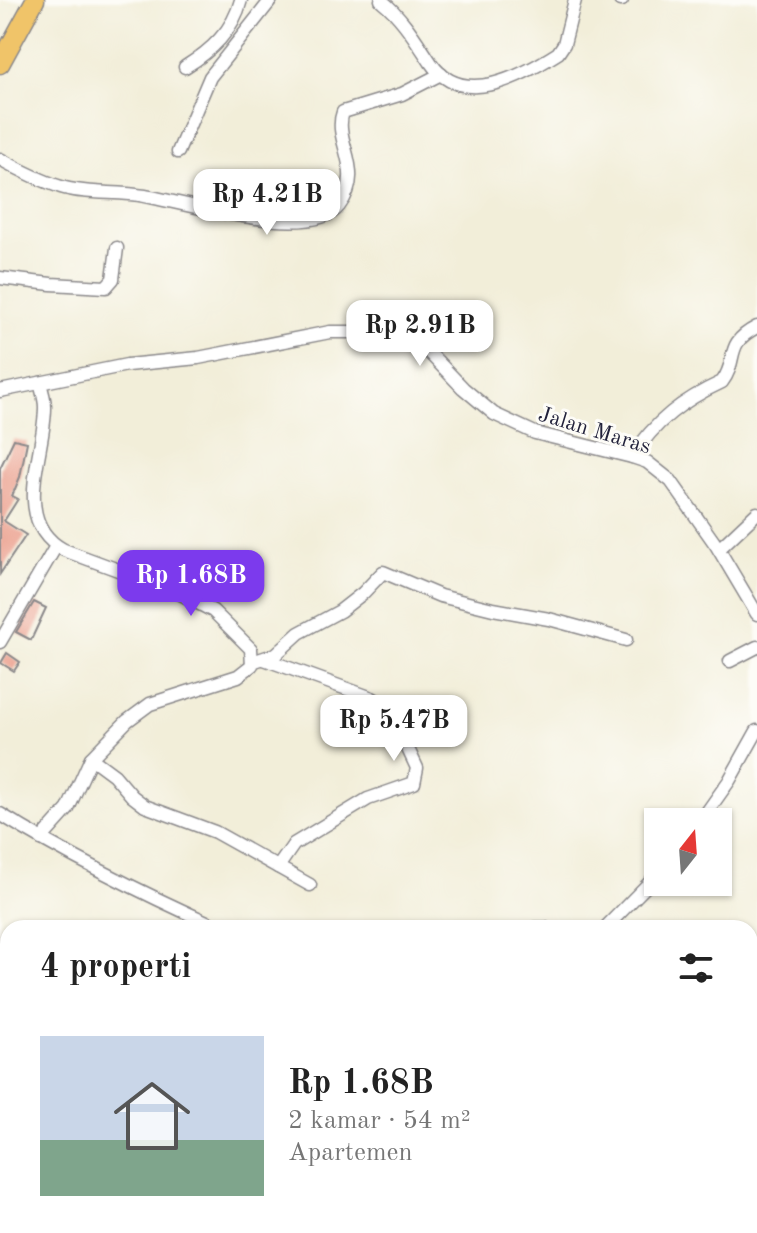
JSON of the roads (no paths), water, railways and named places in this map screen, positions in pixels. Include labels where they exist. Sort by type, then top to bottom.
[{"type":"highway","points":[[0,48],[25,0]]},
{"type":"highway","points":[[0,64],[35,0]]},
{"type":"street","points":[[185,67],[215,46],[233,22],[241,0]]},
{"type":"street","points":[[178,152],[210,77],[271,0]]},
{"type":"street","points":[[381,0],[403,19],[441,74],[455,83],[474,87],[495,85],[561,50],[575,0]]},
{"type":"street","points":[[0,159],[30,176],[81,191],[141,196],[255,218],[299,222],[318,220],[339,206],[351,179],[341,125],[343,112],[402,94],[441,74]]},
{"type":"street","points":[[0,278],[106,287],[113,279],[117,248]]},
{"type":"street","points":[[632,457],[647,433],[669,413],[685,400],[722,382],[736,342],[757,327]]},
{"type":"street","name":"Jalan Maras","points":[[0,391],[78,374],[198,358],[330,332],[409,337],[423,343],[463,388],[494,414],[535,433],[647,462],[671,481],[719,549],[757,614]]},
{"type":"street","points":[[40,383],[45,412],[34,514],[56,546],[201,603],[245,641],[258,661],[372,698],[385,706],[393,717],[417,768],[414,783],[368,799],[294,844],[278,867]]},
{"type":"street","points":[[719,549],[757,513]]},
{"type":"street","points":[[0,642],[56,546]]},
{"type":"street","points":[[41,839],[68,809],[91,758],[127,721],[150,704],[238,676],[258,661],[276,654],[299,633],[340,611],[383,572],[440,596],[549,619],[626,640]]},
{"type":"street","points":[[730,661],[757,647]]},
{"type":"street","points":[[710,808],[757,731]]},
{"type":"street","points":[[91,758],[114,775],[145,806],[215,832],[310,885]]},
{"type":"street","points":[[0,814],[139,892],[202,920]]},
{"type":"street","points":[[613,920],[644,888]]}]
